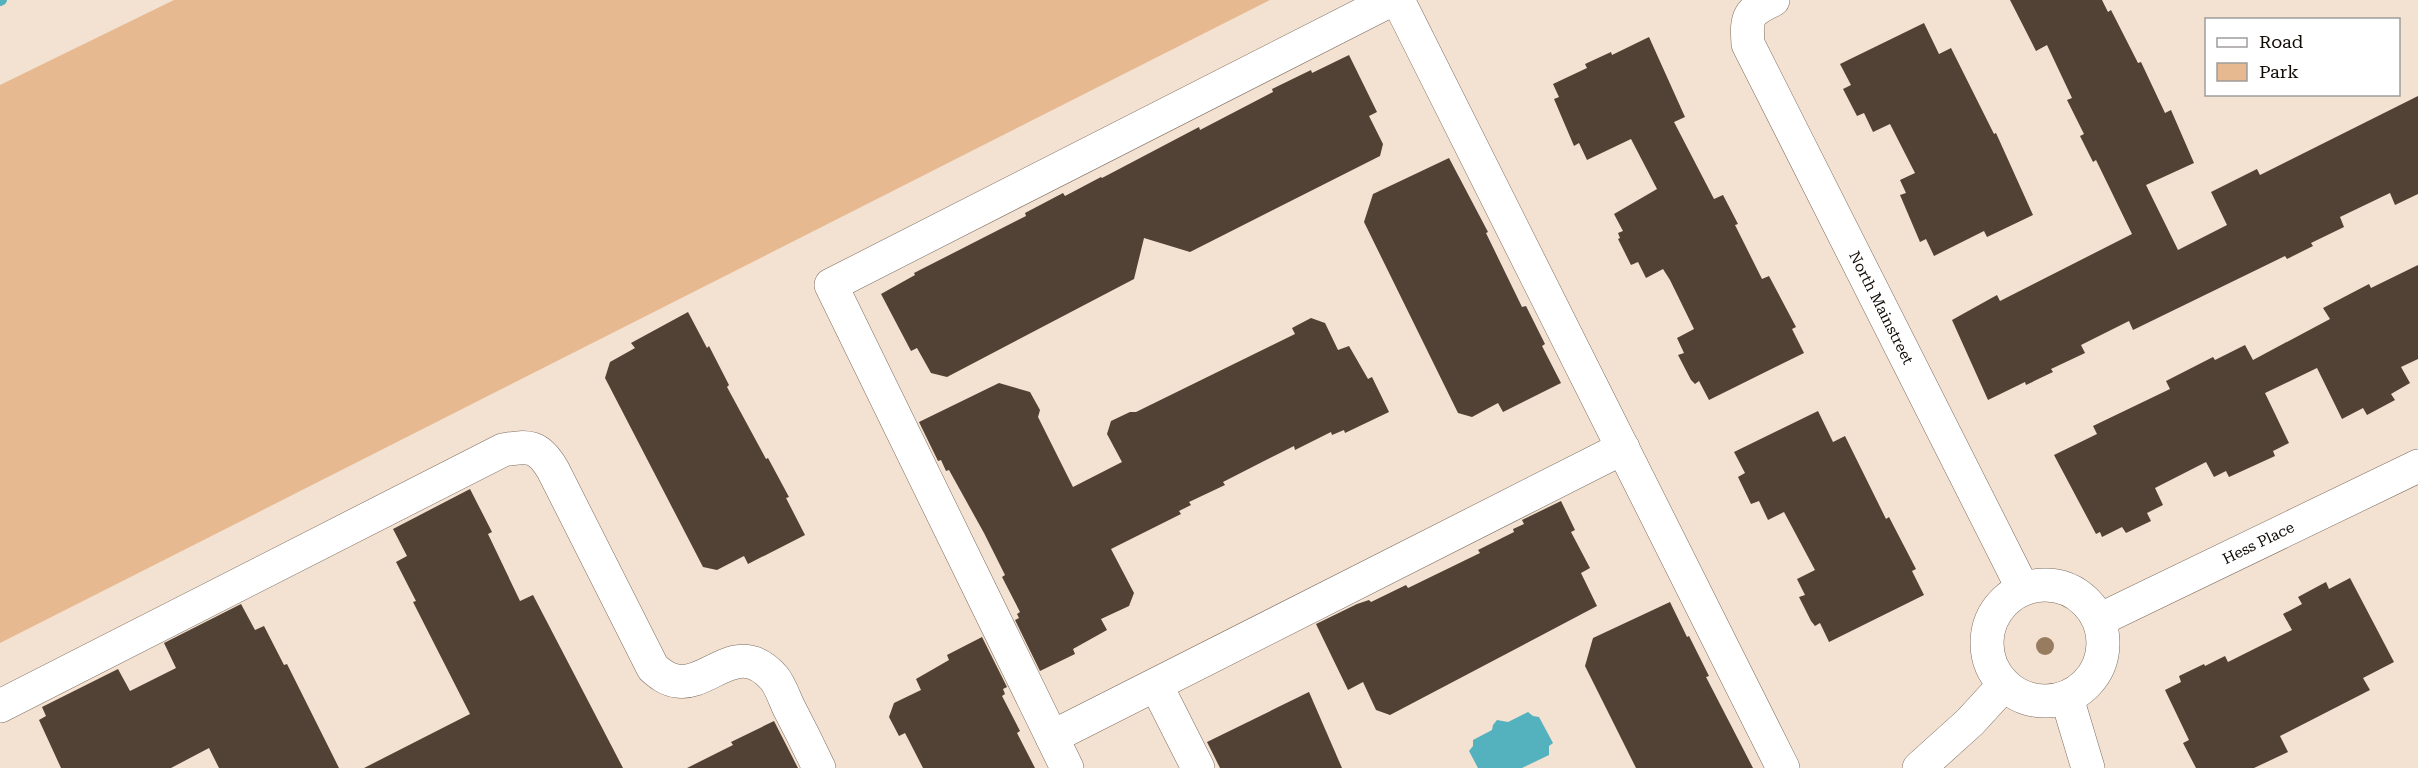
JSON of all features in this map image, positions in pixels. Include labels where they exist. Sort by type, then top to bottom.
[{"type":"street","points":[[1068,768],[831,285],[1391,0]]},
{"type":"street","points":[[1398,0],[1783,768]]},
{"type":"street","name":"North Mainstreet","points":[[1773,0],[1755,9],[1747,25],[1748,44],[2023,589]]},
{"type":"street","points":[[0,706],[503,450],[518,447],[534,448],[546,458],[553,470],[653,668],[664,677],[678,682],[693,680],[724,664],[743,662],[761,667],[774,679],[819,768]]},
{"type":"street","points":[[1052,737],[1623,448]]},
{"type":"street","name":"Hess Place","points":[[2099,620],[2418,466]]},
{"type":"street","points":[[2041,584],[2060,586],[2077,595],[2099,620],[2102,641],[2100,659],[2093,675],[2067,698],[2051,702],[2034,701],[2018,695],[2004,685],[1993,669],[1988,651],[1988,632],[1994,614],[2007,599],[2023,589],[2041,584]]},
{"type":"street","points":[[1156,685],[1198,768]]},
{"type":"street","points":[[1919,768],[1970,722],[2004,685]]},
{"type":"street","points":[[2067,698],[2088,768]]},
{"type":"green space","points":[[174,0],[1270,0],[0,643],[0,85]]},
{"type":"water","points":[[1528,712],[1539,717],[1553,743],[1549,746],[1549,755],[1522,768],[1478,768],[1469,751],[1473,746],[1473,740],[1492,730],[1497,720],[1508,722]]},
{"type":"building","points":[[2010,0],[2102,0],[2108,12],[2111,10],[2138,63],[2141,62],[2165,113],[2171,110],[2194,163],[2146,185],[2178,250],[2227,225],[2211,192],[2257,169],[2260,175],[2418,96],[2418,194],[2395,205],[2390,193],[2340,217],[2344,227],[2311,243],[2313,246],[2287,259],[2285,256],[2133,330],[2129,321],[2081,345],[2085,353],[2051,369],[2053,372],[2026,385],[2025,382],[1988,400],[1952,320],[1997,295],[2000,301],[2132,234],[2096,160],[2093,162],[2080,136],[2084,134],[2067,100],[2072,98],[2047,45],[2036,51]]},
{"type":"building","points":[[1924,23],[1939,54],[1951,48],[1994,134],[1996,133],[2033,215],[1987,237],[1984,231],[1934,256],[1926,239],[1920,242],[1900,195],[1906,193],[1900,180],[1915,173],[1890,124],[1873,132],[1864,113],[1857,116],[1843,89],[1851,85],[1840,64]]},
{"type":"building","points":[[1649,37],[1685,117],[1674,122],[1714,199],[1723,195],[1762,279],[1769,276],[1796,327],[1792,329],[1804,353],[1709,400],[1699,381],[1695,384],[1691,380],[1678,355],[1684,353],[1677,338],[1694,329],[1670,280],[1663,269],[1646,278],[1638,262],[1631,265],[1618,239],[1620,238],[1618,233],[1623,231],[1614,214],[1657,189],[1631,139],[1587,160],[1579,143],[1574,146],[1554,99],[1559,97],[1553,84],[1587,68],[1585,64],[1611,52],[1612,55]]},
{"type":"building","points":[[1349,55],[1377,112],[1369,116],[1383,144],[1380,156],[1190,252],[1144,238],[1134,279],[947,377],[931,373],[917,348],[911,351],[881,294],[915,275],[914,273],[1026,216],[1025,213],[1063,193],[1065,196],[1199,127],[1200,130],[1273,92],[1272,89]]},
{"type":"building","points":[[1449,158],[1488,232],[1486,233],[1522,307],[1526,306],[1545,344],[1542,346],[1561,383],[1503,412],[1498,403],[1472,417],[1458,413],[1364,222],[1373,194]]},
{"type":"building","points":[[2418,265],[2418,359],[2401,367],[2410,383],[2391,394],[2395,400],[2367,415],[2363,408],[2342,419],[2317,368],[2265,393],[2289,443],[2273,451],[2275,456],[2229,477],[2226,471],[2214,477],[2206,462],[2155,488],[2163,505],[2147,513],[2151,521],[2126,533],[2122,527],[2102,537],[2100,532],[2096,534],[2054,455],[2097,434],[2093,426],[2170,389],[2166,381],[2213,357],[2215,360],[2245,345],[2253,360],[2330,319],[2323,308],[2369,284],[2371,288]]},
{"type":"building","points":[[688,312],[707,348],[709,346],[729,385],[727,387],[789,497],[786,498],[805,535],[748,564],[744,556],[717,570],[703,567],[605,378],[610,362],[635,348],[631,343]]},
{"type":"building","points":[[1311,318],[1325,323],[1338,350],[1349,346],[1368,379],[1372,377],[1389,412],[1345,433],[1344,430],[1332,435],[1331,432],[1295,450],[1294,446],[1223,482],[1225,485],[1189,502],[1191,505],[1179,511],[1181,514],[1111,549],[1134,593],[1129,606],[1101,619],[1107,630],[1073,649],[1075,654],[1040,671],[1015,620],[1019,618],[1017,614],[1020,612],[1002,577],[1005,575],[949,470],[946,471],[941,460],[938,461],[919,422],[999,383],[1030,392],[1040,410],[1038,417],[1073,487],[1122,462],[1107,434],[1111,421],[1130,412],[1136,412],[1295,334],[1292,328]]},
{"type":"building","points":[[1818,411],[1833,442],[1845,436],[1886,519],[1889,517],[1916,569],[1912,571],[1924,595],[1829,642],[1820,623],[1815,626],[1811,621],[1799,597],[1805,595],[1797,579],[1815,570],[1784,512],[1768,520],[1759,501],[1751,504],[1738,477],[1745,473],[1734,452]]},
{"type":"building","points":[[470,489],[492,532],[488,534],[520,601],[533,595],[623,768],[364,768],[470,714],[413,602],[416,601],[396,562],[407,556],[393,529]]},
{"type":"building","points":[[1561,501],[1575,530],[1571,532],[1590,568],[1581,573],[1597,606],[1390,715],[1376,710],[1363,682],[1348,690],[1316,624],[1357,604],[1369,600],[1371,602],[1406,585],[1408,588],[1480,553],[1478,550],[1514,532],[1513,529],[1524,524],[1522,520]]},
{"type":"building","points":[[2350,578],[2394,662],[2363,678],[2370,690],[2280,736],[2288,752],[2254,768],[2196,768],[2183,743],[2189,740],[2165,690],[2181,682],[2179,676],[2204,664],[2205,666],[2225,656],[2228,662],[2292,630],[2283,614],[2302,604],[2298,597],[2326,582],[2329,589]]},
{"type":"building","points":[[1670,602],[1753,768],[1636,768],[1585,666],[1593,638]]},
{"type":"building","points":[[241,604],[255,630],[264,626],[284,665],[287,664],[339,768],[219,768],[209,748],[171,768],[61,768],[39,720],[46,716],[42,707],[118,669],[130,691],[176,668],[164,643]]},
{"type":"building","points":[[982,637],[1007,687],[1003,689],[1005,694],[1002,696],[1035,768],[923,768],[905,733],[899,736],[889,717],[894,703],[921,690],[916,679],[949,660],[947,655]]},
{"type":"building","points":[[1309,692],[1342,768],[1220,768],[1207,742]]},
{"type":"building","points":[[774,721],[798,768],[687,768],[733,745],[731,742]]}]
